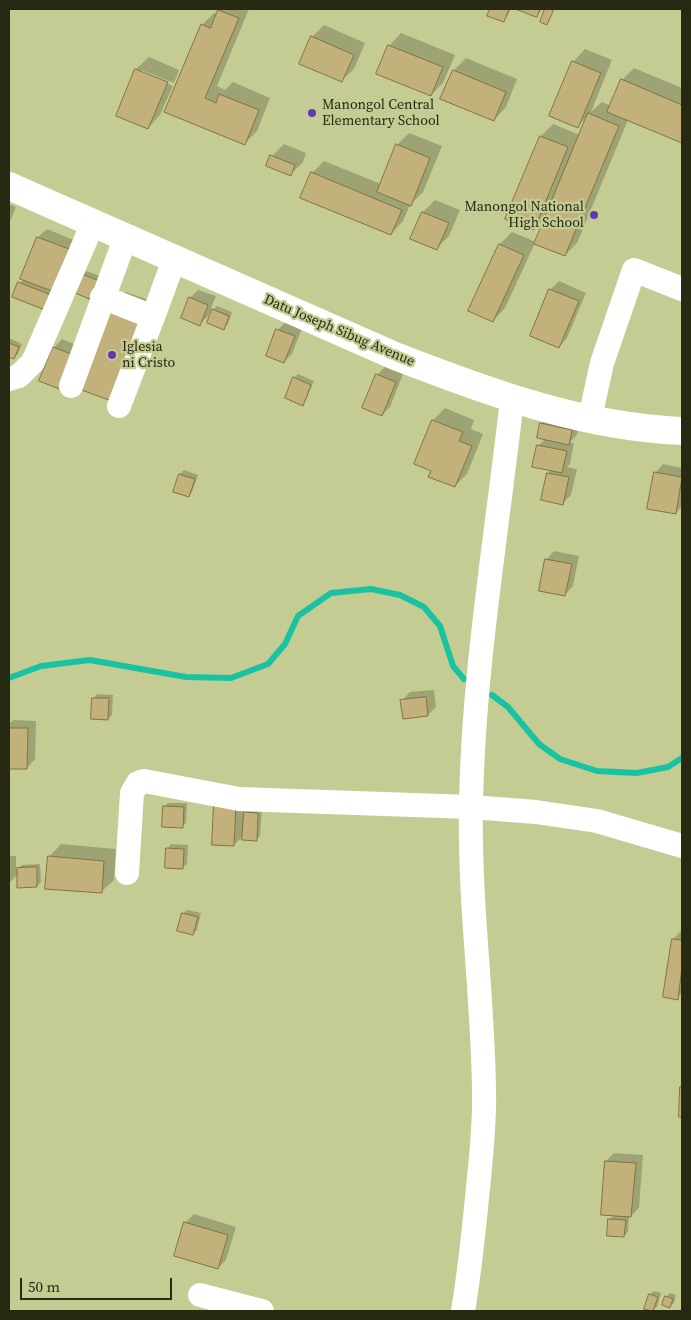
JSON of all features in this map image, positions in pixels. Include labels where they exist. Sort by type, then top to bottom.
[{"type":"main road","name":"Datu Joseph Sibug Avenue","points":[[9,186],[395,356],[512,399],[568,414],[622,424],[682,431]]},
{"type":"street","points":[[9,379],[19,376],[33,362],[93,223]]},
{"type":"street","points":[[71,386],[125,238]]},
{"type":"street","points":[[119,406],[174,260]]},
{"type":"street","points":[[590,418],[602,363],[634,270],[682,289]]},
{"type":"street","points":[[102,297],[153,317]]},
{"type":"street","points":[[463,1311],[469,1277],[477,1199],[484,1094],[482,1032],[473,916],[471,807],[473,746],[512,399]]},
{"type":"street","points":[[127,873],[132,793],[138,783],[144,781],[239,799],[471,807],[536,812],[597,821],[682,846]]},
{"type":"street","points":[[200,1295],[262,1311]]},
{"type":"building","points":[[490,9],[509,9],[504,22],[487,16]]},
{"type":"building","points":[[516,9],[540,9],[537,17]]},
{"type":"building","points":[[545,9],[554,9],[547,25],[540,22]]},
{"type":"building","points":[[218,10],[239,18],[205,98],[216,103],[219,94],[259,110],[245,145],[164,112],[201,24],[210,28]]},
{"type":"building","points":[[311,36],[354,55],[342,82],[299,64]]},
{"type":"building","points":[[388,45],[443,67],[431,96],[376,74]]},
{"type":"building","points":[[572,61],[601,73],[578,128],[549,116]]},
{"type":"building","points":[[135,69],[168,82],[148,129],[116,116]]},
{"type":"building","points":[[453,70],[506,92],[494,121],[440,99]]},
{"type":"building","points":[[621,79],[682,105],[682,143],[607,112]]},
{"type":"building","points":[[588,113],[619,126],[565,256],[534,244]]},
{"type":"building","points":[[540,136],[568,147],[534,230],[505,219]]},
{"type":"building","points":[[396,144],[430,158],[411,206],[377,192]]},
{"type":"building","points":[[270,155],[295,165],[291,176],[266,166]]},
{"type":"building","points":[[311,172],[402,210],[391,235],[300,198]]},
{"type":"building","points":[[422,212],[449,223],[437,250],[410,239]]},
{"type":"building","points":[[37,237],[69,249],[52,291],[20,279]]},
{"type":"building","points":[[499,244],[524,255],[493,322],[468,311]]},
{"type":"building","points":[[82,274],[102,282],[94,301],[75,293]]},
{"type":"building","points":[[18,282],[51,295],[45,310],[12,297]]},
{"type":"building","points":[[549,289],[579,301],[559,348],[530,336]]},
{"type":"building","points":[[189,297],[208,305],[200,326],[181,318]]},
{"type":"building","name":"Iglesia ni Cristo","points":[[109,307],[144,320],[114,402],[79,389]]},
{"type":"building","points":[[212,309],[229,316],[224,330],[207,323]]},
{"type":"building","points":[[276,329],[295,336],[284,363],[266,356]]},
{"type":"building","points":[[9,343],[19,347],[14,359],[9,357]]},
{"type":"building","points":[[53,347],[76,356],[62,390],[39,381]]},
{"type":"building","points":[[376,374],[396,382],[382,416],[362,408]]},
{"type":"building","points":[[293,377],[311,385],[303,406],[285,398]]},
{"type":"building","points":[[432,420],[463,432],[459,441],[472,446],[455,487],[428,477],[431,471],[414,464]]},
{"type":"building","points":[[540,423],[572,430],[569,445],[537,438]]},
{"type":"building","points":[[537,445],[567,451],[562,473],[532,467]]},
{"type":"building","points":[[654,472],[682,477],[676,514],[647,509]]},
{"type":"building","points":[[547,473],[569,477],[563,505],[541,500]]},
{"type":"building","points":[[179,474],[195,479],[189,497],[173,492]]},
{"type":"building","points":[[545,559],[572,564],[565,596],[539,591]]},
{"type":"building","points":[[426,697],[428,716],[403,719],[400,700]]},
{"type":"building","points":[[92,698],[109,698],[108,720],[91,719]]},
{"type":"building","points":[[9,728],[28,728],[27,769],[9,769]]},
{"type":"building","points":[[214,804],[236,805],[234,846],[212,845]]},
{"type":"building","points":[[163,806],[184,807],[183,828],[162,827]]},
{"type":"building","points":[[244,812],[258,813],[257,841],[242,840]]},
{"type":"building","points":[[166,848],[184,849],[183,869],[165,868]]},
{"type":"building","points":[[48,856],[104,861],[102,893],[45,889]]},
{"type":"building","points":[[37,867],[37,887],[17,888],[17,868]]},
{"type":"building","points":[[182,913],[198,917],[193,935],[177,931]]},
{"type":"building","points":[[672,939],[682,940],[682,967],[678,1000],[663,997]]},
{"type":"building","points":[[680,1087],[682,1087],[682,1117],[679,1117]]},
{"type":"building","points":[[605,1161],[636,1163],[631,1217],[601,1215]]},
{"type":"building","points":[[608,1219],[626,1220],[624,1237],[607,1236]]},
{"type":"building","points":[[184,1222],[228,1235],[218,1269],[174,1256]]},
{"type":"building","points":[[649,1294],[658,1297],[653,1311],[644,1309]]},
{"type":"building","points":[[665,1296],[673,1299],[670,1308],[662,1305]]},
{"type":"waterway","points":[[9,678],[41,666],[90,660],[186,677],[231,678],[268,664],[285,644],[298,616],[331,593],[371,589],[400,595],[424,607],[440,626],[453,666],[464,679]]},
{"type":"waterway","points":[[492,695],[508,707],[539,744],[560,759],[597,771],[637,773],[668,767],[682,758]]},
{"type":"place","name":"Manongol Central Elementary School","points":[[312,113]]},
{"type":"place","name":"Manongol National High School","points":[[594,215]]},
{"type":"place","name":"Iglesia ni Cristo","points":[[112,355]]}]
